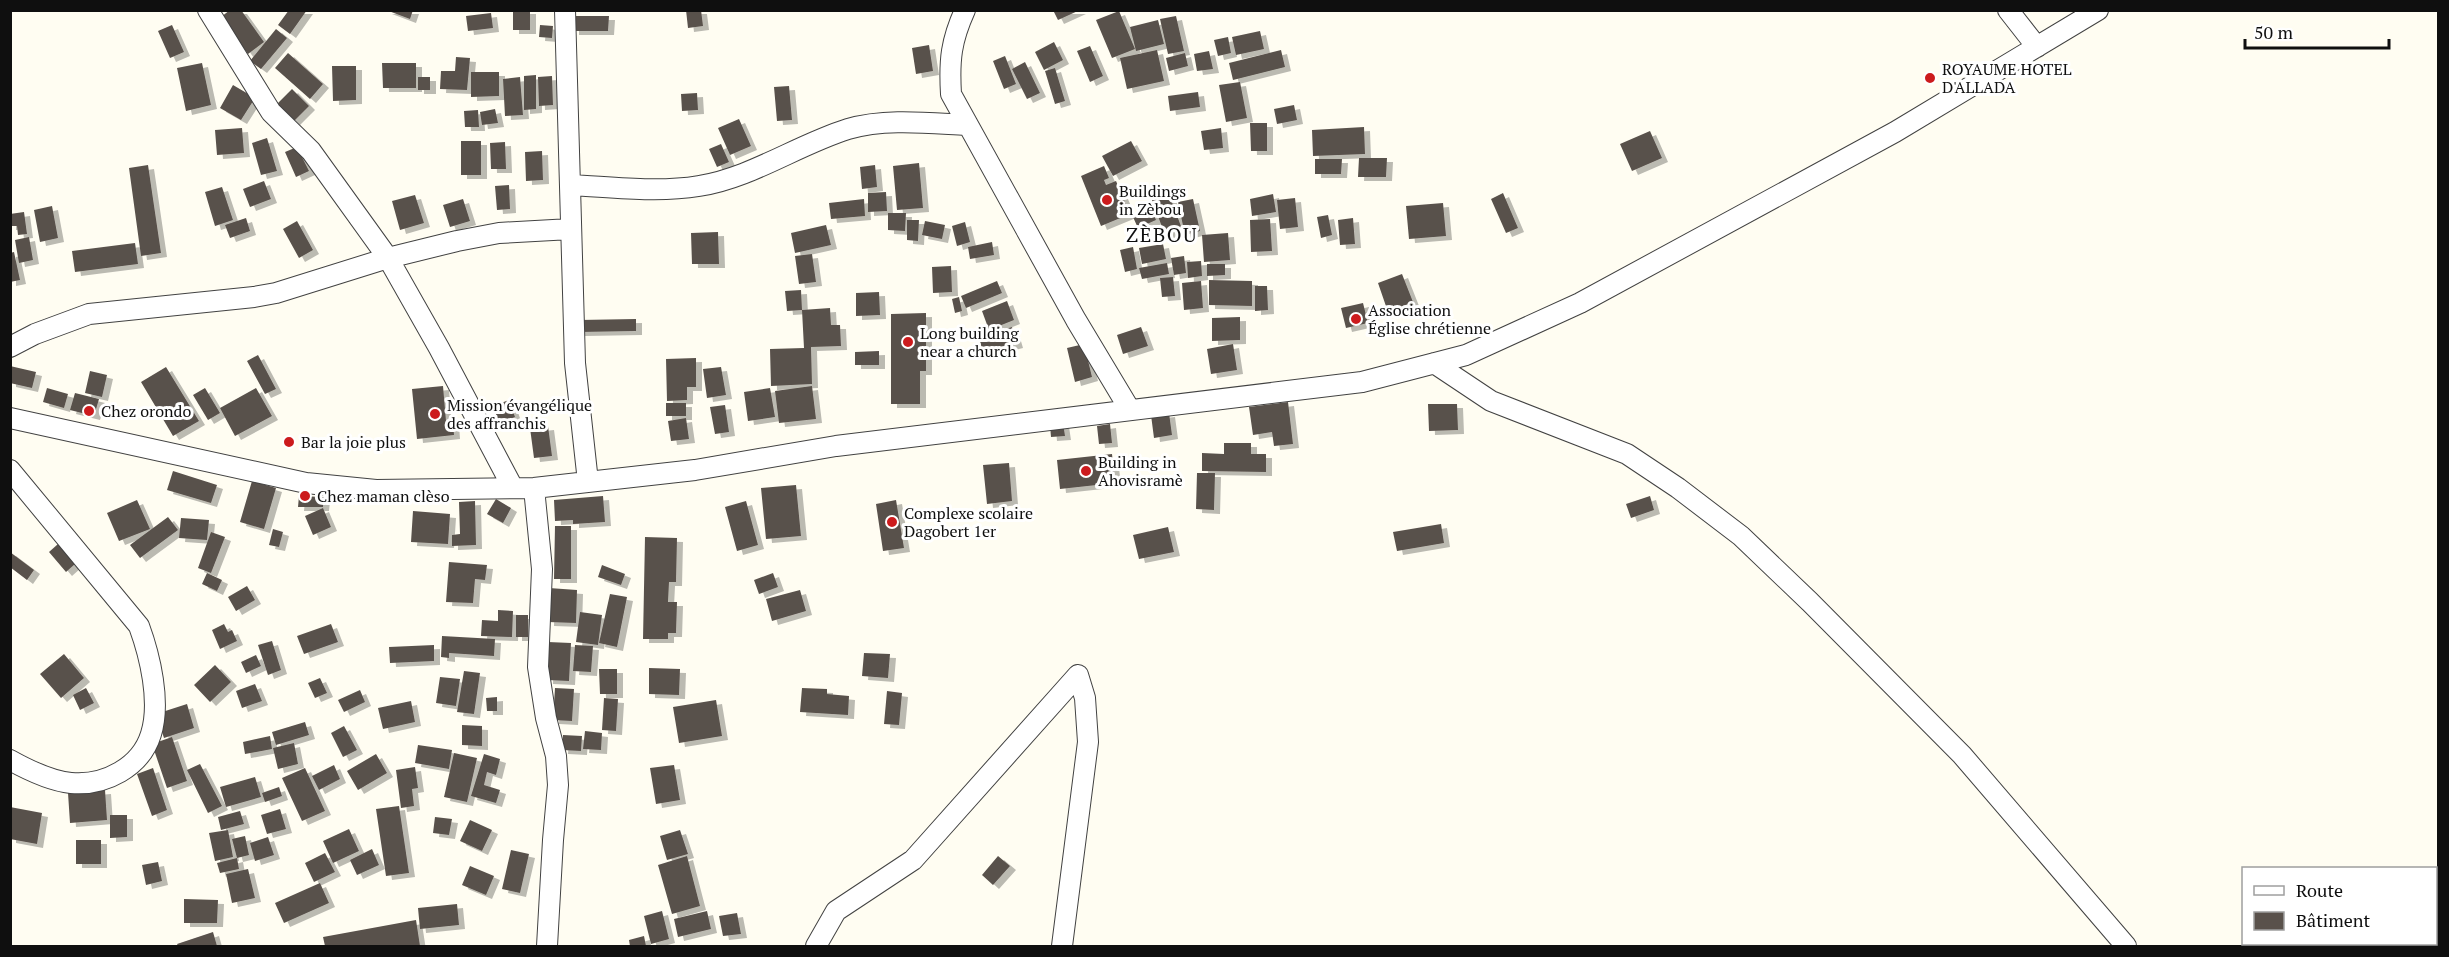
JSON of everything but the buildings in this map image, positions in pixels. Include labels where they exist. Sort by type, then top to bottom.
[{"type":"street","points":[[208,10],[271,112],[311,151],[387,258],[439,348],[513,488]]},
{"type":"street","points":[[565,10],[575,363],[588,482]]},
{"type":"street","points":[[965,10],[957,28],[949,61],[951,93],[966,125],[1076,320],[1130,410]]},
{"type":"street","points":[[2008,10],[2037,47]]},
{"type":"street","points":[[13,423],[306,483],[376,490],[534,488],[695,471],[836,446],[1362,382],[1466,355],[1580,303],[1895,132],[2098,10]]},
{"type":"street","points":[[571,185],[639,189],[698,187],[726,180],[848,129],[887,123],[966,125]]},
{"type":"street","points":[[10,347],[35,334],[89,314],[254,297],[276,293],[387,258],[457,241],[499,233],[571,229]]},
{"type":"street","points":[[1434,363],[1491,401],[1627,454],[1678,488],[1741,536],[1962,755],[2126,946]]},
{"type":"street","points":[[10,470],[68,537],[139,626],[150,655],[154,704],[152,733],[141,756],[126,769],[109,777],[90,783],[70,783],[30,771],[10,760]]},
{"type":"street","points":[[534,488],[542,569],[538,667],[546,718],[556,756],[558,785],[547,946]]},
{"type":"street","points":[[816,946],[836,910],[913,860],[1078,675],[1085,698],[1088,741],[1062,946]]},
{"type":"place","name":"ROYAUME HOTEL D'ALLADA","points":[[1930,78]]},
{"type":"place","name":"Buildings in Zèbou","points":[[1107,200]]},
{"type":"place","name":"Association Église chrétienne","points":[[1356,319]]},
{"type":"place","name":"Long building near a church","points":[[908,342]]},
{"type":"place","name":"Chez orondo","points":[[89,411]]},
{"type":"place","name":"Mission évangélique des affranchis","points":[[435,414]]},
{"type":"place","name":"Bar la joie plus","points":[[289,442]]},
{"type":"place","name":"Building in Ahovisramè","points":[[1086,471]]},
{"type":"place","name":"Chez maman clèso","points":[[305,496]]},
{"type":"place","name":"Complexe scolaire Dagobert 1er","points":[[892,522]]},
{"type":"district","name":"ZÈBOU","points":[[1162,235]]}]
